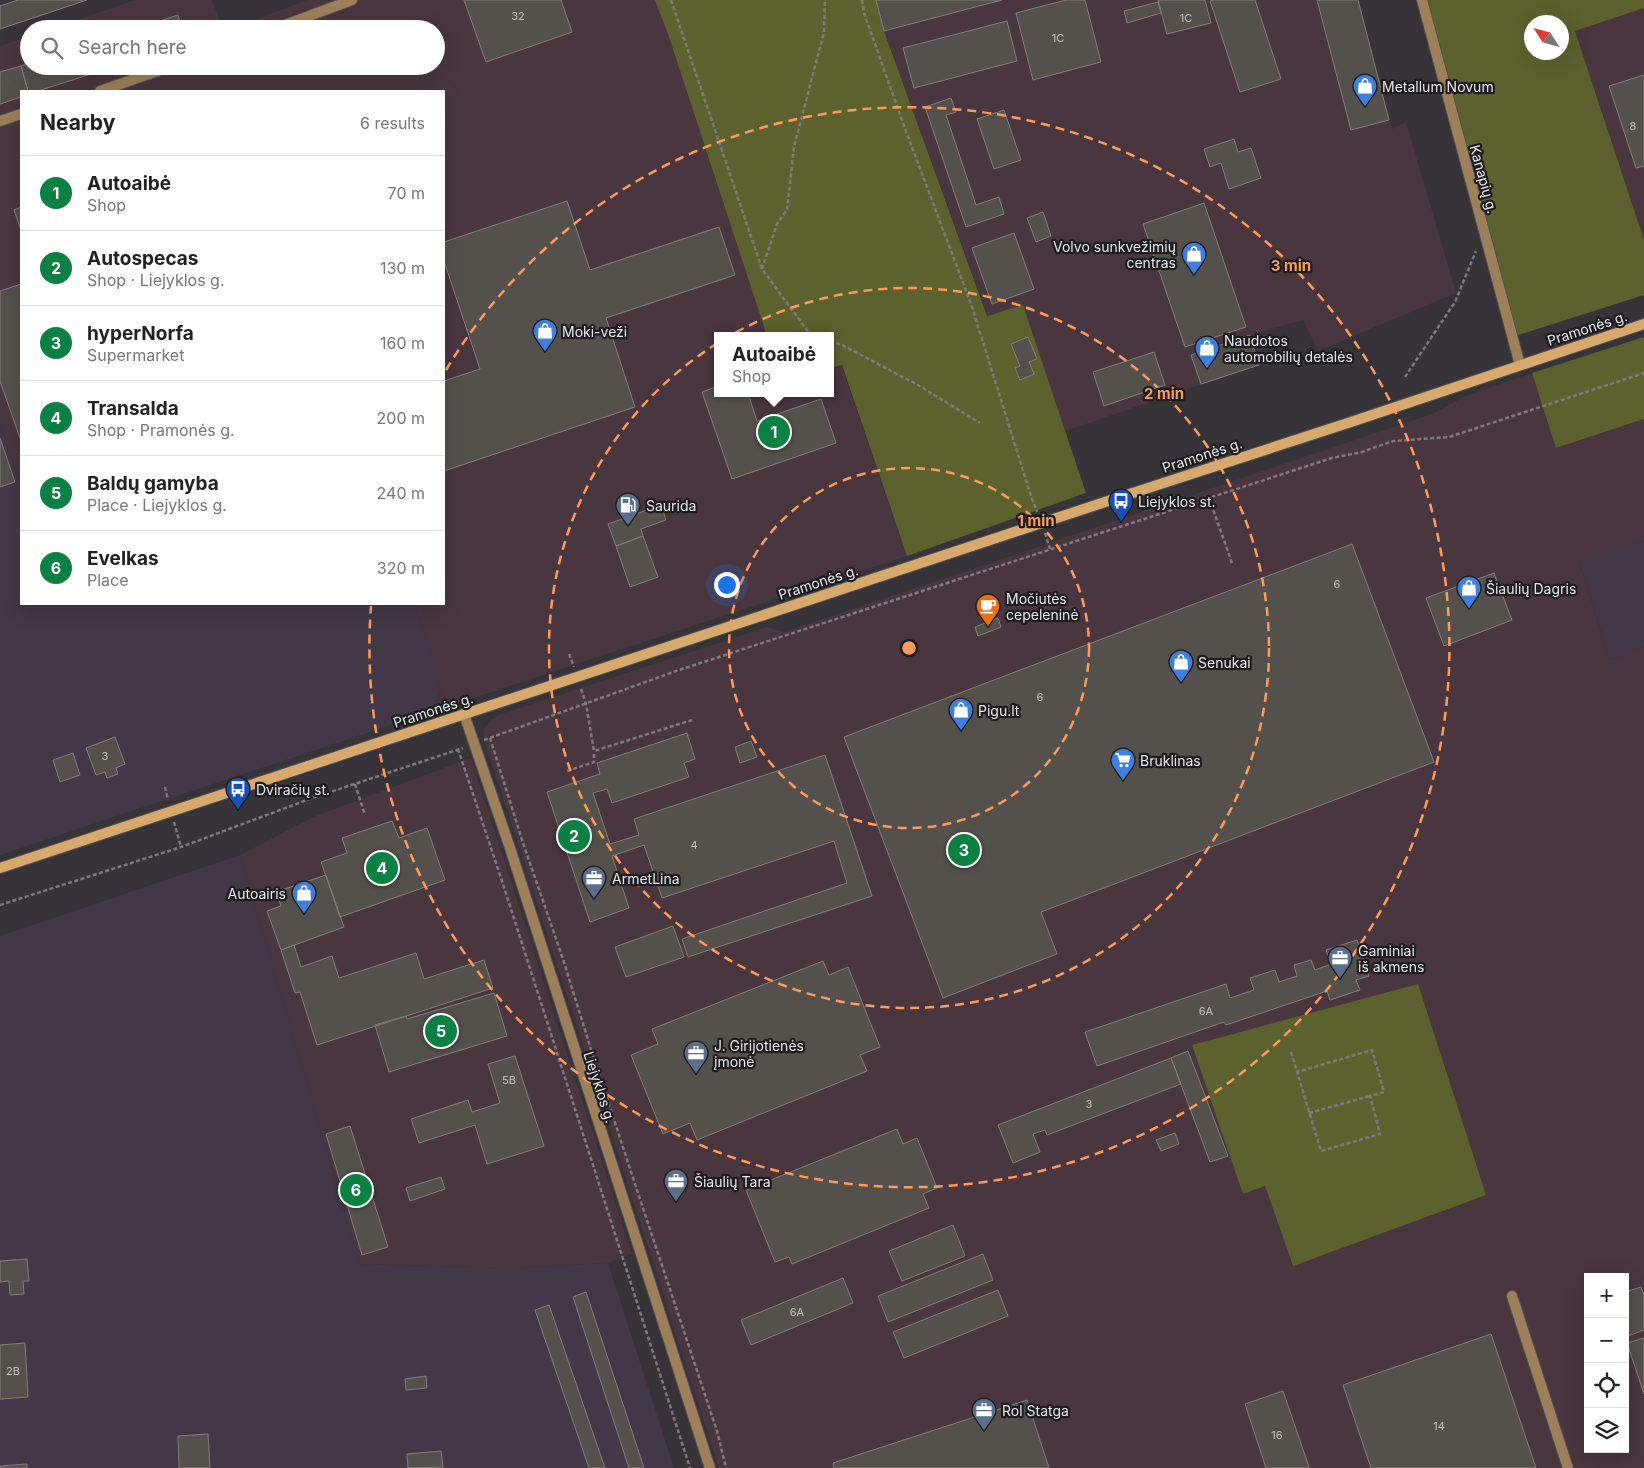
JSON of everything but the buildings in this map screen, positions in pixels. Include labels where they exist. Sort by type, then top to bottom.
[{"type":"main road","name":"Pramonės g.","points":[[0,868],[1644,324]]},
{"type":"street","points":[[298,20],[352,0]]},
{"type":"street","name":"Kanapių g.","points":[[1422,0],[1520,365]]},
{"type":"street","points":[[103,90],[146,75]]},
{"type":"street","points":[[0,121],[20,114]]},
{"type":"street","name":"Liejyklos g.","points":[[464,714],[710,1468]]},
{"type":"street","points":[[1512,1296],[1568,1468]]},
{"type":"path","points":[[671,0],[762,269],[808,332]]},
{"type":"path","points":[[762,269],[776,224],[787,210],[794,147],[824,32],[825,0]]},
{"type":"path","points":[[862,0],[864,13],[904,126],[971,304],[1031,496],[1042,523]]},
{"type":"path","points":[[1404,377],[1455,302],[1484,234]]},
{"type":"path","points":[[834,342],[918,385],[980,423]]},
{"type":"path","points":[[0,905],[181,847],[679,670],[1332,458],[1362,452],[1393,440],[1449,437],[1644,373]]},
{"type":"path","points":[[1209,498],[1232,563]]},
{"type":"path","points":[[567,771],[594,762],[594,751],[586,704]]},
{"type":"path","points":[[594,751],[692,720]]},
{"type":"path","points":[[490,738],[717,1431],[726,1468]]},
{"type":"path","points":[[458,749],[690,1468]]},
{"type":"path","points":[[355,784],[365,815]]},
{"type":"path","points":[[1297,1072],[1372,1050],[1384,1092],[1309,1112]]},
{"type":"path","points":[[1291,1052],[1321,1152],[1380,1134],[1370,1096]]},
{"type":"shaded area","points":[[136,0],[211,0],[220,20],[77,20]]},
{"type":"shaded area","points":[[307,0],[655,0],[668,34],[766,332],[714,332],[714,397],[834,397],[834,367],[841,365],[907,556],[421,715],[429,711],[438,700],[441,688],[414,605],[445,605],[445,90],[20,90],[20,483],[0,423],[0,46],[20,39],[20,75],[445,75],[445,20],[254,20]]},
{"type":"shaded area","points":[[876,0],[1358,0],[1392,129],[1406,122],[1456,293],[1318,351],[1303,320],[1250,335],[1259,365],[1065,431],[1023,305],[988,317],[884,31]]},
{"type":"shaded area","points":[[1644,8],[1644,240],[1575,31]]},
{"type":"shaded area","points":[[1532,373],[1557,448],[1644,419],[1644,541],[1579,562],[1610,660],[1644,647],[1644,1468],[719,1468],[484,739],[484,729],[490,721],[501,714],[767,627],[785,632],[1432,414],[1466,396]],"holes":[[[1418,984],[1293,1266],[1265,1186],[1244,1194]]]},
{"type":"shaded area","points":[[0,423],[20,483],[20,605],[414,605],[441,688],[438,699],[429,711],[0,855]]},
{"type":"shaded area","points":[[1644,541],[1644,647],[1610,660],[1579,561]]},
{"type":"shaded area","points":[[471,758],[632,1254],[608,1263],[512,1268],[360,1264],[240,855],[313,817]]},
{"type":"shaded area","points":[[240,855],[360,1264],[512,1268],[608,1263],[674,1468],[0,1468],[0,936]]},
{"type":"green space","points":[[655,0],[876,0],[884,31],[987,316],[1023,305],[1086,493],[907,556],[842,365],[834,367],[834,332],[766,332],[668,34]]},
{"type":"green space","points":[[1422,0],[1644,0],[1644,8],[1575,31],[1644,240],[1644,295],[1512,337]]},
{"type":"green space","points":[[1644,337],[1644,419],[1556,448],[1532,373]]},
{"type":"green space","points":[[1418,984],[1486,1195],[1293,1266],[1265,1186],[1243,1194],[1192,1045]]},
{"type":"place","name":"Metallum Novum","points":[[1365,107]]},
{"type":"place","name":"Volvo sunkvežimių centras","points":[[1194,275]]},
{"type":"place","name":"Moki-veži","points":[[545,352]]},
{"type":"place","name":"Naudotos automobilių detalės","points":[[1207,369]]},
{"type":"place","name":"Autoaibė","points":[[774,432]]},
{"type":"place","name":"Liejyklos st.","points":[[1121,522]]},
{"type":"place","name":"Saurida","points":[[628,526]]},
{"type":"place","name":"Šiaulių Dagris","points":[[1469,609]]},
{"type":"place","name":"Močiutės cepeleninė","points":[[988,627]]},
{"type":"place","name":"Senukai","points":[[1181,683]]},
{"type":"place","name":"Pigu.lt","points":[[961,731]]},
{"type":"place","name":"Bruklinas","points":[[1123,781]]},
{"type":"place","name":"Dviračių st.","points":[[238,810]]},
{"type":"place","name":"Autospecas","points":[[574,836]]},
{"type":"place","name":"hyperNorfa","points":[[964,850]]},
{"type":"place","name":"Transalda","points":[[382,868]]},
{"type":"place","name":"ArmetLina","points":[[594,899]]},
{"type":"place","name":"Autoairis","points":[[304,914]]},
{"type":"place","name":"Gaminiai iš akmens","points":[[1340,979]]},
{"type":"place","name":"Baldų gamyba","points":[[441,1031]]},
{"type":"place","name":"J. Girijotienės įmonė","points":[[696,1074]]},
{"type":"place","name":"Evelkas","points":[[356,1190]]},
{"type":"place","name":"Šiaulių Tara","points":[[676,1202]]},
{"type":"place","name":"Rol Statga","points":[[984,1431]]}]
